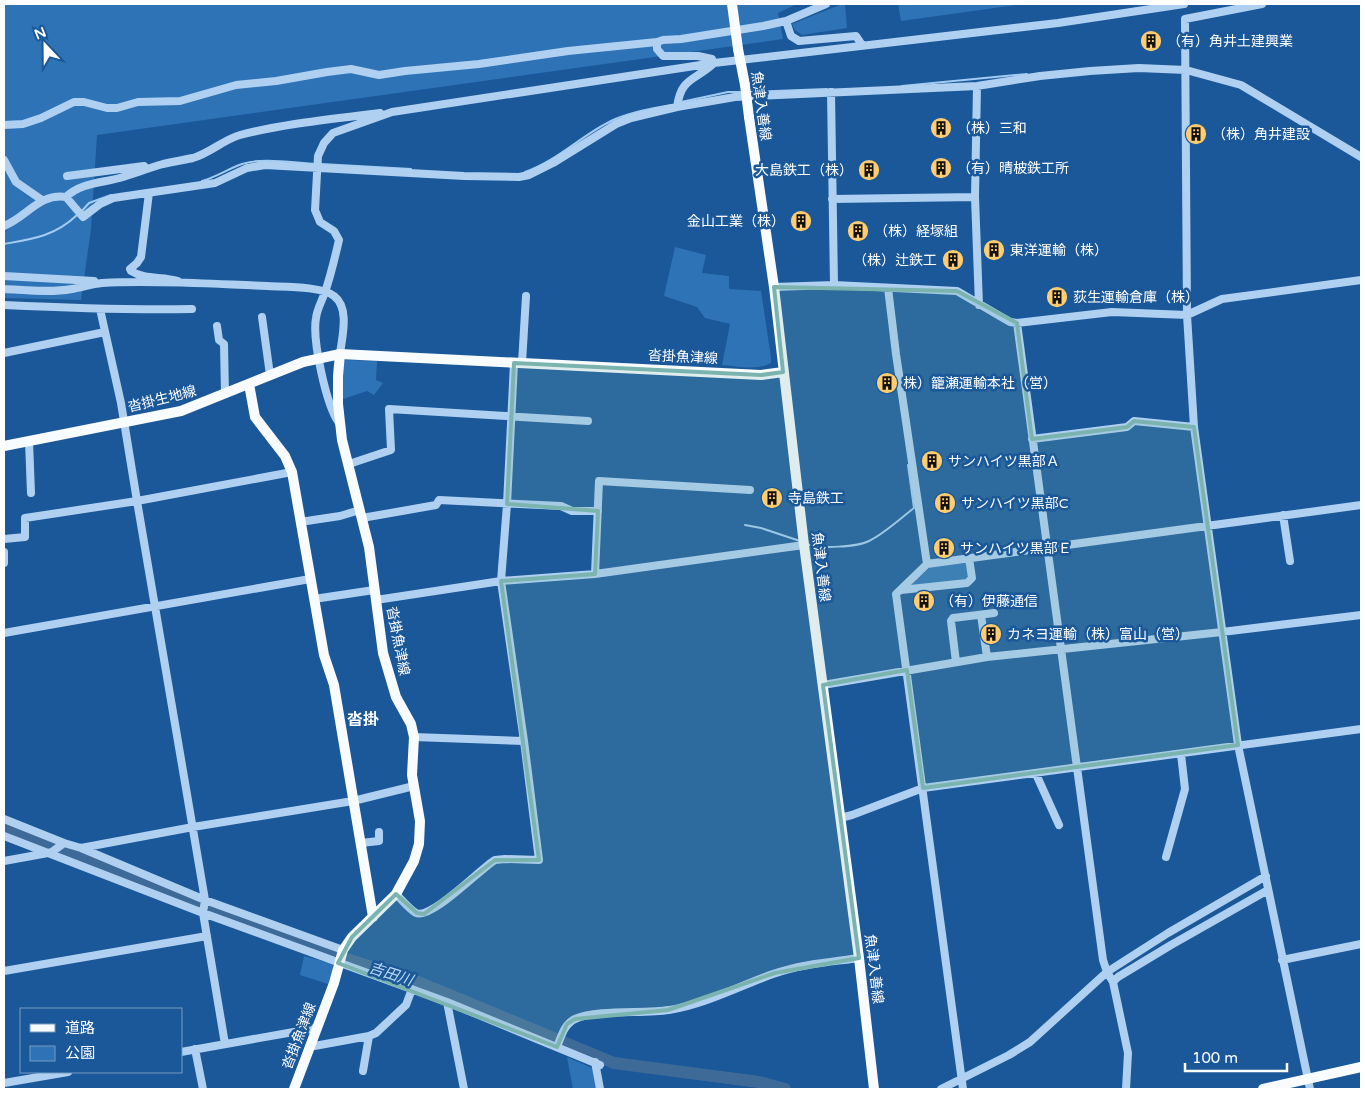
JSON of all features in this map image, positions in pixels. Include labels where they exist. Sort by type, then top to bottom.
[{"type":"main road","name":"魚津入善線","points":[[732,4],[774,287],[804,545],[860,958],[874,1089]]},
{"type":"main road","name":"沓掛魚津線","points":[[320,357],[340,354],[761,375],[783,372]]},
{"type":"main road","name":"沓掛魚津線","points":[[294,1089],[334,983],[340,956],[352,936],[396,894],[414,861],[419,844],[420,821],[412,775],[414,737],[411,724],[396,697],[383,653],[369,547],[342,440],[338,376],[340,354]]},
{"type":"main road","name":"沓掛生地線","points":[[4,446],[181,411],[320,357]]},
{"type":"main road","points":[[249,384],[255,417],[285,456],[292,472],[324,655],[334,685],[374,917]]},
{"type":"main road","points":[[1263,1089],[1361,1068]]},
{"type":"street","points":[[4,125],[23,124],[41,118],[74,102],[117,108],[138,102],[180,101],[236,85],[276,81],[351,69],[379,75],[479,64],[568,51],[657,42],[786,21],[826,4]]},
{"type":"street","points":[[67,176],[163,164],[196,157],[212,150],[226,140],[241,135],[310,122],[392,112],[714,63],[1058,23],[1184,4]]},
{"type":"street","points":[[1262,4],[1185,19],[1187,314],[1194,427],[1238,745],[1310,1089]]},
{"type":"street","points":[[786,21],[791,36],[800,41],[856,36],[862,45]]},
{"type":"street","points":[[657,42],[656,49],[663,56],[698,56],[712,59],[714,63]]},
{"type":"street","points":[[677,107],[679,93],[686,82],[705,72],[714,63]]},
{"type":"street","points":[[4,226],[13,222],[42,200],[57,196],[66,197],[83,217],[100,204],[113,198],[215,182],[247,168],[265,165],[464,176],[519,177],[529,175],[553,164],[616,124],[631,118],[677,107],[735,97],[976,86],[1040,76],[1139,68],[1186,70],[1241,85],[1361,157]]},
{"type":"street","points":[[976,86],[975,197],[979,305]]},
{"type":"street","points":[[831,92],[834,285]]},
{"type":"street","points":[[340,424],[330,407],[321,370],[316,337],[315,319],[339,240],[334,231],[320,222],[315,210],[318,156],[324,143],[333,133],[392,112]]},
{"type":"street","points":[[4,160],[16,182],[42,200]]},
{"type":"street","points":[[66,197],[72,191],[79,188],[122,178],[163,164]]},
{"type":"street","points":[[148,193],[141,257],[130,269],[137,275],[167,277],[187,283]]},
{"type":"street","points":[[832,199],[975,197]]},
{"type":"street","points":[[4,276],[102,283],[187,283],[296,287],[325,291],[334,296],[340,303],[344,314],[340,354]]},
{"type":"street","points":[[774,287],[834,285],[957,291],[1010,322],[1017,323],[1112,312],[1187,314],[1222,299],[1361,280]]},
{"type":"street","points":[[4,289],[44,291],[73,289],[102,283]]},
{"type":"street","points":[[888,288],[927,564]]},
{"type":"street","points":[[396,894],[416,913],[424,914],[436,908],[496,860],[505,858],[539,860],[501,581],[511,416],[526,296]]},
{"type":"street","points":[[4,305],[192,310]]},
{"type":"street","points":[[100,309],[124,422],[193,827],[207,936],[225,1044]]},
{"type":"street","points":[[262,317],[270,375]]},
{"type":"street","points":[[1017,323],[1103,960],[1113,982],[1128,1053],[1126,1089]]},
{"type":"street","points":[[217,326],[219,340],[224,344],[225,394]]},
{"type":"street","points":[[4,353],[105,332]]},
{"type":"street","points":[[349,464],[390,450],[389,409],[588,421]]},
{"type":"street","points":[[1032,439],[1127,427],[1134,421],[1194,427]]},
{"type":"street","points":[[28,441],[31,494]]},
{"type":"street","points":[[4,539],[25,536],[25,518],[137,501],[292,472]]},
{"type":"street","points":[[595,574],[600,481],[750,490]]},
{"type":"street","points":[[300,522],[436,505],[439,500],[561,506],[572,511],[598,511]]},
{"type":"street","points":[[964,1089],[896,594],[927,564],[1361,505]]},
{"type":"street","points":[[1283,515],[1290,561]]},
{"type":"street","points":[[314,599],[595,574],[804,545]]},
{"type":"street","points":[[4,552],[4,563]]},
{"type":"street","points":[[901,590],[967,583],[972,578],[969,558]]},
{"type":"street","points":[[4,633],[310,579]]},
{"type":"street","points":[[956,662],[951,621],[953,618],[994,613]]},
{"type":"street","points":[[981,615],[988,656]]},
{"type":"street","points":[[823,685],[988,656],[1222,632],[1361,615]]},
{"type":"street","points":[[840,818],[923,788],[1361,729]]},
{"type":"street","points":[[414,737],[524,742]]},
{"type":"street","points":[[1166,857],[1185,789],[1181,754]]},
{"type":"street","points":[[1036,774],[1059,825]]},
{"type":"street","points":[[81,848],[193,827],[353,801],[414,786]]},
{"type":"street","points":[[4,819],[62,844],[81,848],[204,906],[340,956],[412,989],[597,1063],[600,1089]]},
{"type":"street","points":[[360,843],[379,841],[379,832]]},
{"type":"street","points":[[4,836],[340,956]]},
{"type":"street","points":[[4,861],[50,852],[62,844]]},
{"type":"street","points":[[941,1089],[1030,1042],[1107,972],[1168,933],[1266,876]]},
{"type":"street","points":[[1113,982],[1170,945],[1268,890]]},
{"type":"street","points":[[4,972],[207,936]]},
{"type":"street","points":[[1282,960],[1361,944]]},
{"type":"street","points":[[557,1047],[567,1024],[575,1019],[590,1015],[668,1010],[695,1004],[775,973],[802,966],[860,958]]},
{"type":"street","points":[[309,1047],[369,1036],[376,1033],[406,1005],[412,989]]},
{"type":"street","points":[[447,1002],[464,1089]]},
{"type":"street","points":[[182,1052],[316,1028]]},
{"type":"street","points":[[363,1071],[369,1036]]},
{"type":"street","points":[[196,1049],[203,1089]]},
{"type":"street","points":[[4,1083],[62,1073]]},
{"type":"highlighted area","points":[[774,287],[957,291],[1017,323],[1032,439],[1127,427],[1134,421],[1194,427],[1238,745],[923,788],[907,670],[823,685],[859,958],[775,973],[668,1010],[575,1019],[567,1024],[557,1047],[338,963],[352,937],[396,894],[417,913],[424,914],[495,860],[539,860],[501,581],[595,574],[598,511],[507,504],[514,363],[761,375],[783,372]]},
{"type":"green space","points":[[4,4],[797,4],[778,13],[783,39],[97,135],[91,229],[81,300],[4,298]]},
{"type":"green space","points":[[845,4],[847,28],[802,35],[795,30],[792,24]]},
{"type":"green space","points":[[898,4],[1024,4],[901,21]]},
{"type":"green space","points":[[675,247],[706,255],[702,273],[729,276],[729,289],[761,291],[771,363],[760,367],[722,365],[730,324],[705,318],[697,307],[664,296]]},
{"type":"green space","points":[[343,361],[377,361],[376,380],[383,383],[374,395],[367,391],[343,399]]},
{"type":"green space","points":[[966,563],[968,576],[963,580],[911,586],[910,584],[927,567]]},
{"type":"green space","points":[[304,956],[333,964],[331,985],[300,975]]},
{"type":"green space","points":[[567,1057],[592,1068],[596,1088],[573,1089]]},
{"type":"waterway","points":[[902,86],[1027,74]]},
{"type":"waterway","points":[[750,92],[827,89]]},
{"type":"waterway","points":[[681,102],[728,92],[742,92]]},
{"type":"waterway","points":[[525,172],[559,155],[611,121],[633,113],[671,105]]},
{"type":"waterway","points":[[202,181],[250,162],[268,161],[316,164]]},
{"type":"waterway","points":[[321,164],[411,169]]},
{"type":"waterway","points":[[81,212],[89,203],[111,195]]},
{"type":"waterway","points":[[4,244],[43,236],[60,228],[77,215]]},
{"type":"waterway","points":[[807,544],[829,547],[856,545],[875,538],[892,526],[914,508],[908,465]]},
{"type":"waterway","points":[[745,525],[761,528],[800,541]]},
{"type":"waterway","name":"吉田川","points":[[4,827],[294,942],[418,982],[614,1063],[759,1082],[785,1089]]},
{"type":"place","name":"（有）角井土建興業","points":[[1151,41]]},
{"type":"place","name":"（株）三和","points":[[941,128]]},
{"type":"place","name":"（株）角井建設","points":[[1196,134]]},
{"type":"place","name":"（有）晴柀鉄工所","points":[[941,168]]},
{"type":"place","name":"大島鉄工（株）","points":[[869,170]]},
{"type":"place","name":"金山工業（株）","points":[[801,221]]},
{"type":"place","name":"（株）経塚組","points":[[858,231]]},
{"type":"place","name":"東洋運輸（株）","points":[[994,250]]},
{"type":"place","name":"（株）辻鉄工","points":[[953,260]]},
{"type":"place","name":"荻生運輸倉庫（株）","points":[[1057,297]]},
{"type":"place","name":"株）籠瀬運輸本社（営）","points":[[887,383]]},
{"type":"place","name":"サンハイツ黒部Ａ","points":[[932,461]]},
{"type":"place","name":"寺島鉄工","points":[[772,498]]},
{"type":"place","name":"サンハイツ黒部C","points":[[945,503]]},
{"type":"place","name":"サンハイツ黒部Ｅ","points":[[944,548]]},
{"type":"place","name":"（有）伊藤通信","points":[[924,601]]},
{"type":"place","name":"カネヨ運輸（株）富山（営）","points":[[991,634]]},
{"type":"district","name":"沓掛","points":[[363,720]]}]
